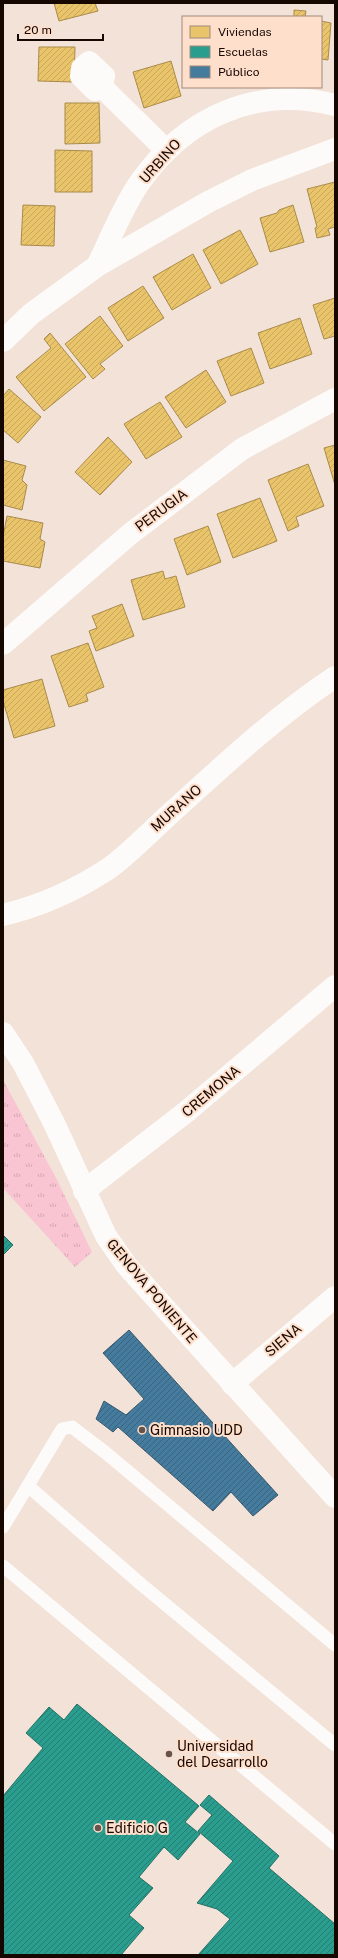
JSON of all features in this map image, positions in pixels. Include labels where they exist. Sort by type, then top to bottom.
[{"type":"street","points":[[102,87],[166,150]]},
{"type":"street","name":"URBINO","points":[[97,266],[139,183],[166,150],[193,127],[221,113],[257,102],[282,99],[314,100],[335,105]]},
{"type":"street","name":"URBINO","points":[[3,342],[31,314],[97,266],[208,202],[246,183],[335,149]]},
{"type":"street","name":"URBINO","points":[[3,319],[31,314]]},
{"type":"street","name":"PERUGIA","points":[[3,644],[130,534],[242,449],[335,399]]},
{"type":"street","name":"MURANO","points":[[3,915],[60,895],[109,868],[256,737],[307,696],[335,677]]},
{"type":"street","name":"CREMONA","points":[[84,1191],[186,1112],[335,986]]},
{"type":"street","name":"GENOVA PONIENTE","points":[[3,1033],[23,1063],[54,1123],[106,1236],[127,1266],[335,1497]]},
{"type":"street","name":"SIENA","points":[[232,1384],[335,1297]]},
{"type":"lane","points":[[3,1527],[62,1429],[72,1427],[106,1453],[335,1645]]},
{"type":"lane","points":[[28,1486],[142,1585],[335,1745]]},
{"type":"lane","points":[[3,1566],[335,1844]]},
{"type":"green space","points":[[3,1080],[55,1176],[92,1252],[75,1267],[3,1188]]},
{"type":"building: Viviendas","points":[[54,3],[95,3],[98,11],[59,21]]},
{"type":"building: Viviendas","points":[[294,10],[306,11],[305,16],[294,16]]},
{"type":"building: Viviendas","points":[[322,21],[331,23],[328,60],[322,59]]},
{"type":"building: Viviendas","points":[[39,47],[75,47],[74,82],[38,81]]},
{"type":"building: Viviendas","points":[[171,61],[181,96],[144,108],[133,72]]},
{"type":"building: Viviendas","points":[[65,103],[99,103],[100,143],[65,144]]},
{"type":"building: Viviendas","points":[[55,150],[92,151],[92,192],[55,192]]},
{"type":"building: Viviendas","points":[[335,182],[335,227],[328,229],[330,235],[317,238],[315,228],[317,227],[307,189]]},
{"type":"building: Viviendas","points":[[23,205],[55,206],[54,246],[21,245]]},
{"type":"building: Viviendas","points":[[293,205],[304,242],[270,252],[260,218],[277,213],[279,210]]},
{"type":"building: Viviendas","points":[[240,230],[258,264],[221,284],[203,250]]},
{"type":"building: Viviendas","points":[[193,254],[211,288],[172,310],[153,277]]},
{"type":"building: Viviendas","points":[[143,286],[164,318],[128,341],[108,308]]},
{"type":"building: Viviendas","points":[[335,298],[335,336],[324,339],[313,305]]},
{"type":"building: Viviendas","points":[[100,316],[123,346],[100,364],[105,369],[93,379],[65,344]]},
{"type":"building: Viviendas","points":[[300,318],[312,354],[270,369],[258,333]]},
{"type":"building: Viviendas","points":[[50,333],[86,377],[44,411],[16,377],[51,348],[44,339]]},
{"type":"building: Viviendas","points":[[251,348],[264,383],[231,396],[217,361]]},
{"type":"building: Viviendas","points":[[206,370],[226,402],[186,428],[165,397]]},
{"type":"building: Viviendas","points":[[9,389],[41,417],[18,443],[3,430],[3,396]]},
{"type":"building: Viviendas","points":[[160,402],[182,437],[146,459],[124,424]]},
{"type":"building: Viviendas","points":[[108,437],[132,462],[100,495],[75,472]]},
{"type":"building: Viviendas","points":[[335,445],[335,485],[324,448]]},
{"type":"building: Viviendas","points":[[3,460],[26,466],[22,480],[27,485],[22,510],[3,505]]},
{"type":"building: Viviendas","points":[[308,464],[324,506],[296,517],[299,526],[288,531],[268,480]]},
{"type":"building: Viviendas","points":[[260,498],[277,541],[233,558],[217,514]]},
{"type":"building: Viviendas","points":[[7,516],[43,523],[40,539],[45,542],[40,568],[3,561],[3,537]]},
{"type":"building: Viviendas","points":[[208,526],[221,562],[187,575],[174,539]]},
{"type":"building: Viviendas","points":[[163,571],[165,579],[176,576],[185,607],[143,620],[131,580]]},
{"type":"building: Viviendas","points":[[122,604],[134,636],[96,651],[89,631],[97,628],[92,616]]},
{"type":"building: Viviendas","points":[[88,643],[104,687],[86,694],[88,701],[69,707],[51,656]]},
{"type":"building: Viviendas","points":[[42,679],[55,726],[14,738],[3,701],[3,690]]},
{"type":"building: Escuelas","points":[[3,1235],[13,1245],[3,1255]]},
{"type":"building: Escuelas","name":"Edificio G","points":[[77,1704],[199,1806],[185,1822],[200,1834],[178,1860],[164,1847],[139,1877],[153,1888],[129,1915],[144,1928],[121,1955],[3,1955],[3,1796],[43,1748],[26,1733],[49,1707],[64,1720]]},
{"type":"building: Escuelas","points":[[209,1795],[279,1856],[269,1868],[335,1924],[335,1955],[198,1955],[230,1919],[217,1909],[197,1903],[233,1861],[198,1831],[212,1815],[200,1805]]},
{"type":"building: Público","points":[[129,1330],[278,1495],[253,1516],[231,1492],[213,1511],[118,1427],[113,1432],[96,1419],[104,1401],[126,1415],[144,1399],[103,1353]]},
{"type":"place","name":"Gimnasio UDD","points":[[142,1430]]},
{"type":"place","name":"Universidad del Desarrollo","points":[[169,1754]]},
{"type":"place","name":"Edificio G","points":[[98,1828]]}]
